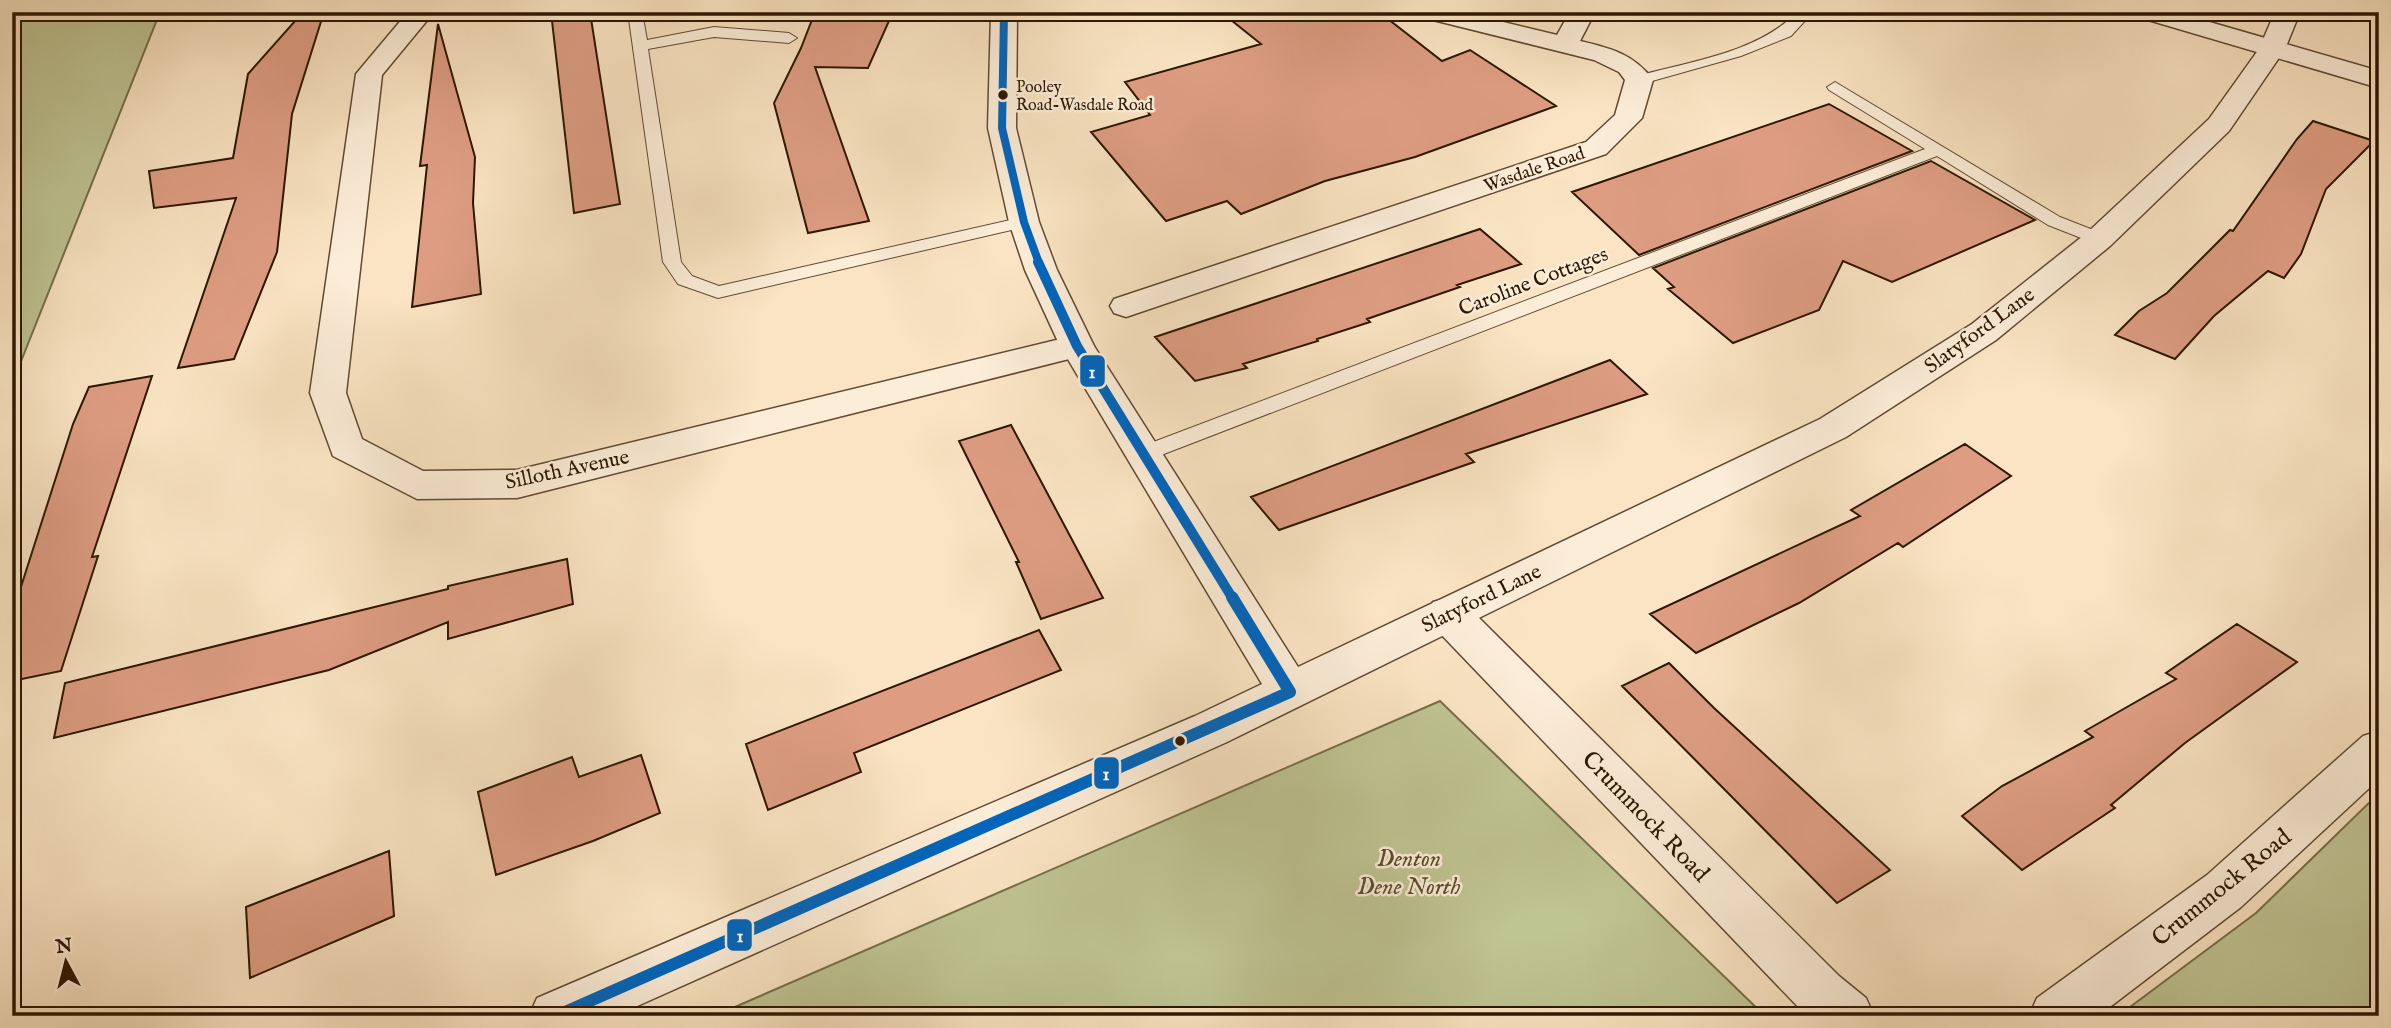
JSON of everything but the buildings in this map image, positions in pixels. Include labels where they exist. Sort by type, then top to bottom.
[{"type":"street","name":"Silloth Avenue","points":[[422,12],[369,74],[328,393],[346,447],[417,485],[517,484],[1077,346]]},
{"type":"street","points":[[1004,12],[1002,128],[1024,222],[1041,270],[1077,346],[1290,692]]},
{"type":"street","points":[[1430,12],[1603,54],[1628,66],[1639,80]]},
{"type":"street","points":[[1565,45],[1583,12]]},
{"type":"street","points":[[2147,12],[2379,80]]},
{"type":"street","name":"Slatyford Lane","points":[[555,1016],[1290,692],[1833,428],[1984,332],[2099,239],[2219,125],[2272,49],[2287,12]]},
{"type":"street","name":"Wasdale Road","points":[[1126,306],[1596,148],[1628,118],[1639,80]]},
{"type":"street","name":"Crummock Road","points":[[1448,614],[1821,994],[1848,1016]]},
{"type":"street","name":"Crummock Road","points":[[2055,1016],[2224,891],[2379,750]]},
{"type":"lane","points":[[635,12],[671,262],[685,280],[718,292],[1024,222]]},
{"type":"lane","points":[[1639,80],[1735,53],[1786,33],[1806,12]]},
{"type":"lane","points":[[640,46],[714,32],[789,38]]},
{"type":"lane","points":[[1835,87],[2054,221],[2099,239]]},
{"type":"lane","name":"Caroline Cottages","points":[[1143,454],[1938,150]]},
{"type":"green space","points":[[12,12],[160,12],[12,384]]},
{"type":"green space","name":"Denton Dene North","points":[[1440,701],[1765,1016],[714,1016]]},
{"type":"green space","points":[[2379,793],[2379,1016],[2118,1016],[2256,913]]},
{"type":"transit line","name":"1","points":[[1004,12],[1002,128],[1024,222],[1041,270],[1077,346],[1290,692]]},
{"type":"transit line","name":"1","points":[[556,1016],[1290,692]]},
{"type":"place","name":"Pooley Road-Wasdale Road","points":[[1003,95]]}]
